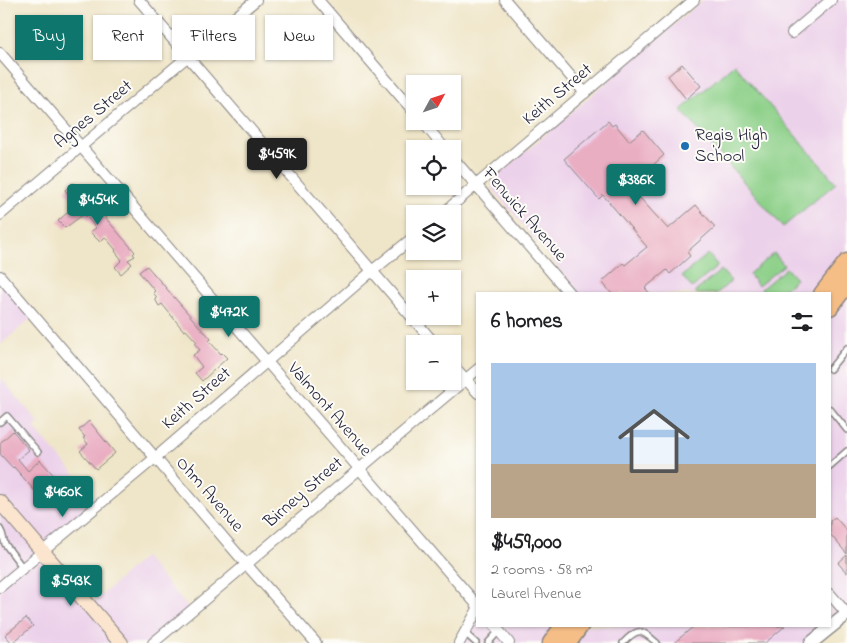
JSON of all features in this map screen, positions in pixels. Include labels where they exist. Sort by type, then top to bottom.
[{"type":"main road","points":[[824,292],[847,262]]},
{"type":"main road","points":[[831,306],[847,284]]},
{"type":"main road","points":[[0,502],[121,643]]},
{"type":"main road","points":[[550,643],[562,627]]},
{"type":"main road","points":[[568,643],[579,627]]},
{"type":"street","points":[[139,0],[172,38]]},
{"type":"street","name":"Agnes Street","points":[[238,15],[256,0]]},
{"type":"street","points":[[318,0],[406,103]]},
{"type":"street","points":[[505,0],[586,93]]},
{"type":"street","name":"Keith Street","points":[[453,205],[694,0]]},
{"type":"street","points":[[792,33],[831,0]]},
{"type":"street","name":"Valmont Avenue","points":[[0,53],[476,606]]},
{"type":"street","name":"Agnes Street","points":[[0,216],[182,60]]},
{"type":"street","points":[[190,60],[427,335]]},
{"type":"street","points":[[429,130],[438,140]]},
{"type":"street","name":"Fenwick Avenue","points":[[461,167],[567,292]]},
{"type":"street","name":"Keith Street","points":[[0,588],[406,243]]},
{"type":"street","name":"Ohm Avenue","points":[[0,276],[154,458],[316,643]]},
{"type":"street","name":"Birney Street","points":[[153,643],[358,468],[476,371]]},
{"type":"street","points":[[461,374],[476,391]]},
{"type":"street","points":[[831,595],[847,614],[831,627]]},
{"type":"street","points":[[459,643],[476,612]]},
{"type":"street","points":[[811,643],[831,627]]},
{"type":"street","points":[[497,629],[509,643]]},
{"type":"lane","points":[[831,368],[847,348]]},
{"type":"lane","points":[[831,410],[847,430]]},
{"type":"lane","points":[[0,422],[7,416],[38,452]]},
{"type":"lane","points":[[831,465],[847,451]]},
{"type":"lane","points":[[0,529],[5,544],[23,568]]},
{"type":"lane","points":[[488,643],[497,629]]},
{"type":"lane","points":[[623,643],[632,634],[644,632],[657,643]]},
{"type":"lane","points":[[464,633],[476,643]]},
{"type":"shaded area","name":"Regis High School","points":[[703,0],[847,0],[847,250],[816,292],[578,292],[492,189],[492,183],[497,176]]},
{"type":"shaded area","points":[[0,276],[34,316],[0,345]]},
{"type":"shaded area","points":[[847,284],[847,614],[831,627],[831,306]]},
{"type":"shaded area","points":[[0,377],[39,423],[34,428],[100,503],[43,551],[90,606],[144,557],[191,611],[153,643],[0,643]]},
{"type":"shaded area","points":[[476,611],[476,627],[562,627],[551,643],[459,643]]},
{"type":"shaded area","points":[[584,627],[831,627],[811,643],[572,643]]},
{"type":"green space","points":[[734,64],[836,183],[783,227],[681,110]]},
{"type":"green space","points":[[774,253],[784,265],[758,286],[749,274]]},
{"type":"green space","points":[[708,254],[718,266],[692,288],[682,276]]},
{"type":"green space","points":[[786,268],[796,279],[781,292],[763,292],[761,289]]},
{"type":"green space","points":[[721,270],[731,281],[718,292],[695,292]]},
{"type":"building","points":[[682,64],[701,86],[686,99],[668,76]]},
{"type":"building","points":[[608,121],[612,126],[615,124],[629,141],[643,130],[664,155],[642,176],[644,178],[631,188],[668,229],[696,205],[715,227],[687,252],[690,256],[670,274],[667,270],[645,288],[648,292],[610,292],[602,282],[623,263],[625,265],[647,247],[603,195],[599,199],[564,159]]},
{"type":"building","points":[[73,183],[135,252],[133,254],[135,256],[128,260],[132,264],[121,274],[115,267],[122,260],[116,250],[105,237],[100,242],[90,232],[96,228],[84,214],[65,228],[58,221],[76,205],[65,190]]},
{"type":"building","points":[[147,266],[211,339],[209,341],[227,358],[202,381],[195,373],[202,367],[193,355],[200,350],[195,344],[197,342],[186,330],[184,331],[162,304],[159,306],[155,299],[157,297],[153,293],[155,291],[139,272]]},
{"type":"building","points":[[89,421],[115,453],[96,469],[80,451],[88,444],[79,430]]},
{"type":"building","points":[[13,431],[29,450],[18,459],[28,471],[40,460],[72,492],[58,504],[56,502],[51,507],[49,504],[46,506],[14,467],[0,454],[0,443]]},
{"type":"building","points":[[835,517],[847,531],[847,554],[831,535],[831,520]]},
{"type":"building","points":[[847,555],[847,573],[838,563]]},
{"type":"building","points":[[26,618],[33,626],[12,643],[5,635]]},
{"type":"building","points":[[693,627],[784,627],[765,643],[674,643]]},
{"type":"place","name":"Regis High School","points":[[685,146]]}]
